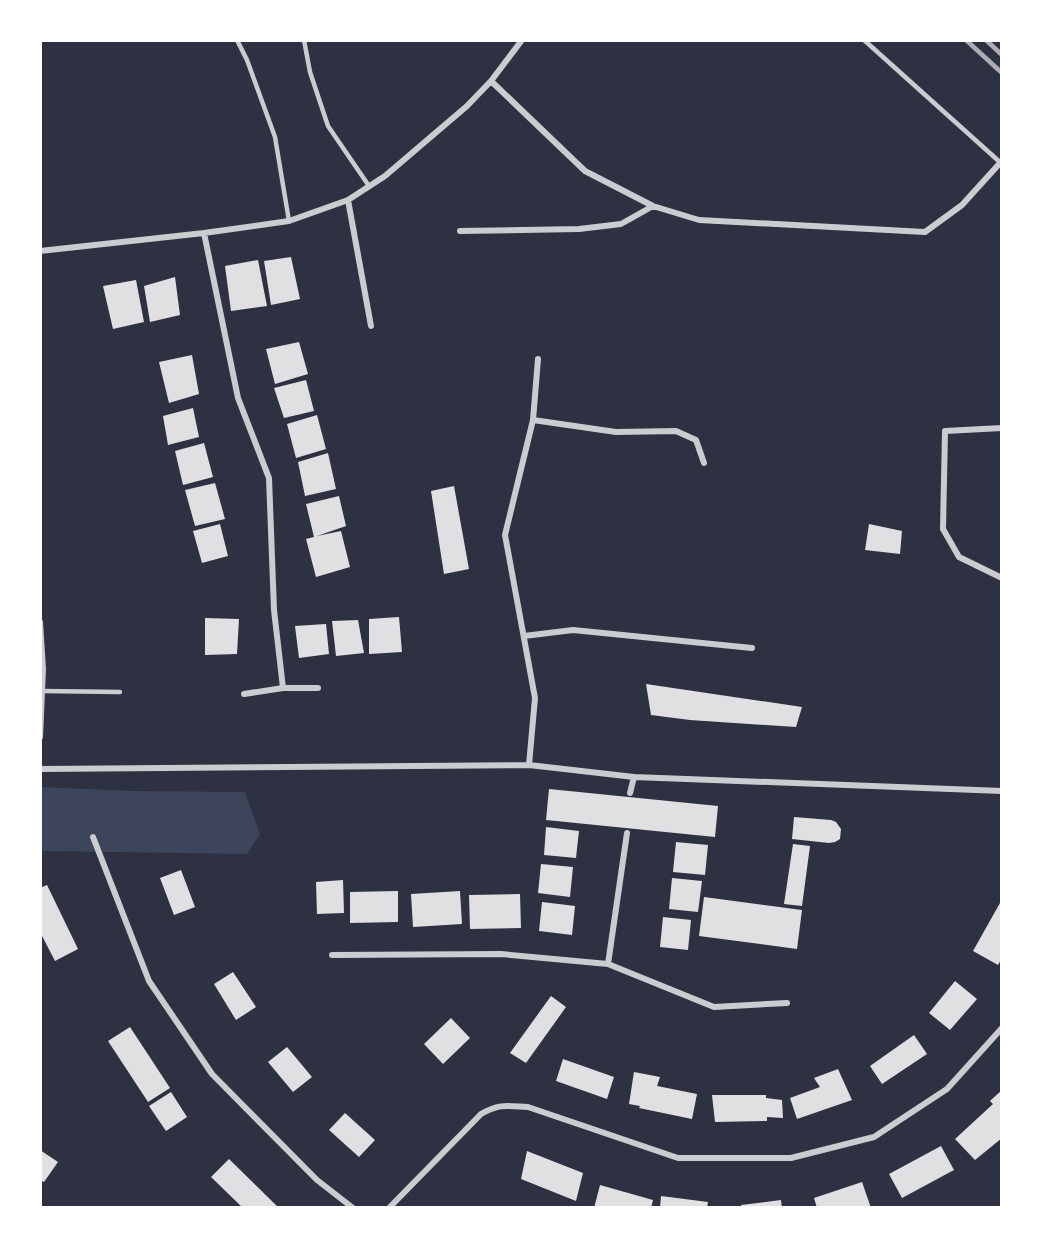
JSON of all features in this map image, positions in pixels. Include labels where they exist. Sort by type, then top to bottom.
[{"type":"street","points":[[40,251],[289,221],[348,200],[385,176],[467,106],[491,81],[522,40]]},
{"type":"street","points":[[491,81],[585,171],[653,206],[699,220],[925,232],[962,205],[1001,164]]},
{"type":"street","points":[[348,200],[371,326]]},
{"type":"street","points":[[460,231],[579,229],[621,224],[653,206]]},
{"type":"street","points":[[204,233],[238,398],[269,478],[274,610],[283,688]]},
{"type":"street","points":[[529,765],[535,698],[505,535],[533,420],[538,359]]},
{"type":"street","points":[[533,420],[616,432],[676,431],[696,440],[704,463]]},
{"type":"street","points":[[1002,428],[945,430],[943,529],[959,557],[1002,578]]},
{"type":"street","points":[[40,622],[43,669],[40,736]]},
{"type":"street","points":[[524,636],[573,630],[752,648]]},
{"type":"street","points":[[244,694],[283,688],[318,688]]},
{"type":"street","points":[[40,770],[529,765],[634,777],[1002,791]]},
{"type":"street","points":[[630,793],[634,777]]},
{"type":"street","points":[[608,964],[627,833]]},
{"type":"street","points":[[93,837],[149,981],[212,1074],[317,1179],[353,1208]]},
{"type":"street","points":[[332,955],[501,954],[608,964],[714,1007],[787,1003]]},
{"type":"street","points":[[388,1208],[481,1114],[492,1107],[505,1105],[528,1107],[678,1158],[791,1158],[874,1137],[947,1089],[1002,1028]]},
{"type":"lane","points":[[237,40],[247,60],[275,137],[289,221]]},
{"type":"lane","points":[[304,40],[310,72],[328,126],[369,186]]},
{"type":"lane","points":[[864,40],[1001,164]]},
{"type":"lane","points":[[42,691],[120,692]]},
{"type":"shaded area","points":[[41,787],[245,792],[260,834],[247,854],[41,851]]},
{"type":"building","points":[[291,257],[300,299],[271,305],[264,261]]},
{"type":"building","points":[[258,260],[267,306],[231,311],[225,266]]},
{"type":"building","points":[[175,277],[180,315],[150,322],[144,286]]},
{"type":"building","points":[[136,280],[144,322],[113,329],[103,286]]},
{"type":"building","points":[[299,342],[308,374],[275,384],[266,349]]},
{"type":"building","points":[[192,355],[199,394],[169,403],[159,362]]},
{"type":"building","points":[[306,380],[314,411],[284,418],[274,388]]},
{"type":"building","points":[[193,408],[199,437],[168,445],[163,416]]},
{"type":"building","points":[[317,415],[326,449],[296,458],[287,424]]},
{"type":"building","points":[[204,443],[213,477],[183,485],[175,451]]},
{"type":"building","points":[[328,453],[336,489],[305,496],[298,462]]},
{"type":"building","points":[[215,483],[225,519],[195,526],[185,490]]},
{"type":"building","points":[[454,486],[469,569],[444,574],[431,491]]},
{"type":"building","points":[[339,496],[346,526],[317,536],[341,531],[350,567],[316,577],[306,539],[314,537],[306,504]]},
{"type":"building","points":[[220,524],[228,556],[202,563],[193,531]]},
{"type":"building","points":[[869,524],[902,531],[900,554],[865,550]]},
{"type":"building","points":[[399,617],[402,652],[369,654],[369,619]]},
{"type":"building","points":[[205,618],[239,619],[237,654],[205,655]]},
{"type":"building","points":[[358,620],[364,653],[336,656],[332,621]]},
{"type":"building","points":[[326,624],[329,654],[299,658],[295,626]]},
{"type":"building","points":[[646,684],[802,707],[796,727],[651,715]]},
{"type":"building","points":[[549,789],[718,806],[715,837],[546,820]]},
{"type":"building","points":[[794,817],[836,822],[841,829],[840,839],[829,843],[792,839]]},
{"type":"building","points":[[546,827],[579,831],[576,858],[544,855]]},
{"type":"building","points":[[676,842],[708,845],[705,875],[673,872]]},
{"type":"building","points":[[793,844],[810,846],[802,906],[784,904]]},
{"type":"building","points":[[541,864],[573,867],[570,897],[538,893]]},
{"type":"building","points":[[181,870],[195,907],[174,915],[160,878]]},
{"type":"building","points":[[672,878],[702,881],[698,912],[669,909]]},
{"type":"building","points":[[343,880],[344,913],[317,914],[316,882]]},
{"type":"building","points":[[47,885],[78,949],[55,961],[40,932],[40,888]]},
{"type":"building","points":[[398,891],[398,922],[350,923],[350,892]]},
{"type":"building","points":[[460,891],[462,924],[413,927],[411,894]]},
{"type":"building","points":[[520,894],[521,928],[470,929],[469,895]]},
{"type":"building","points":[[704,897],[802,910],[797,949],[699,936]]},
{"type":"building","points":[[542,902],[575,906],[572,935],[539,931]]},
{"type":"building","points":[[1000,903],[1002,904],[1002,958],[998,965],[973,951]]},
{"type":"building","points":[[663,917],[691,920],[688,950],[660,947]]},
{"type":"building","points":[[233,972],[256,1007],[236,1020],[214,984]]},
{"type":"building","points":[[955,981],[977,999],[950,1030],[929,1013]]},
{"type":"building","points":[[551,996],[566,1007],[526,1063],[510,1053]]},
{"type":"building","points":[[451,1018],[470,1038],[443,1064],[424,1044]]},
{"type":"building","points":[[130,1027],[170,1088],[148,1102],[108,1041]]},
{"type":"building","points":[[914,1035],[927,1054],[882,1084],[870,1066]]},
{"type":"building","points":[[287,1047],[312,1077],[293,1092],[268,1062]]},
{"type":"building","points":[[563,1059],[614,1077],[607,1099],[556,1081]]},
{"type":"building","points":[[838,1069],[852,1100],[797,1119],[790,1098],[820,1087],[814,1078]]},
{"type":"building","points":[[634,1072],[660,1077],[657,1086],[697,1094],[692,1119],[629,1104]]},
{"type":"building","points":[[1002,1090],[1002,1138],[975,1160],[955,1139],[993,1104],[990,1101]]},
{"type":"building","points":[[171,1092],[187,1117],[166,1131],[149,1106]]},
{"type":"building","points":[[712,1095],[766,1095],[766,1098],[782,1100],[783,1118],[767,1117],[767,1121],[715,1122]]},
{"type":"building","points":[[345,1113],[375,1140],[359,1157],[329,1130]]},
{"type":"building","points":[[941,1146],[954,1170],[902,1198],[889,1174]]},
{"type":"building","points":[[40,1150],[58,1162],[44,1182],[40,1180]]},
{"type":"building","points":[[527,1151],[583,1173],[576,1201],[521,1179]]},
{"type":"building","points":[[229,1159],[279,1208],[243,1208],[211,1177]]},
{"type":"building","points":[[862,1182],[871,1208],[817,1208],[814,1198]]},
{"type":"building","points":[[600,1185],[653,1200],[651,1208],[594,1208]]},
{"type":"building","points":[[661,1196],[708,1202],[707,1208],[660,1208]]},
{"type":"building","points":[[781,1200],[782,1208],[742,1208],[741,1205]]},
{"type":"railway","points":[[966,40],[1002,73]]},
{"type":"railway","points":[[986,40],[1002,55]]}]
